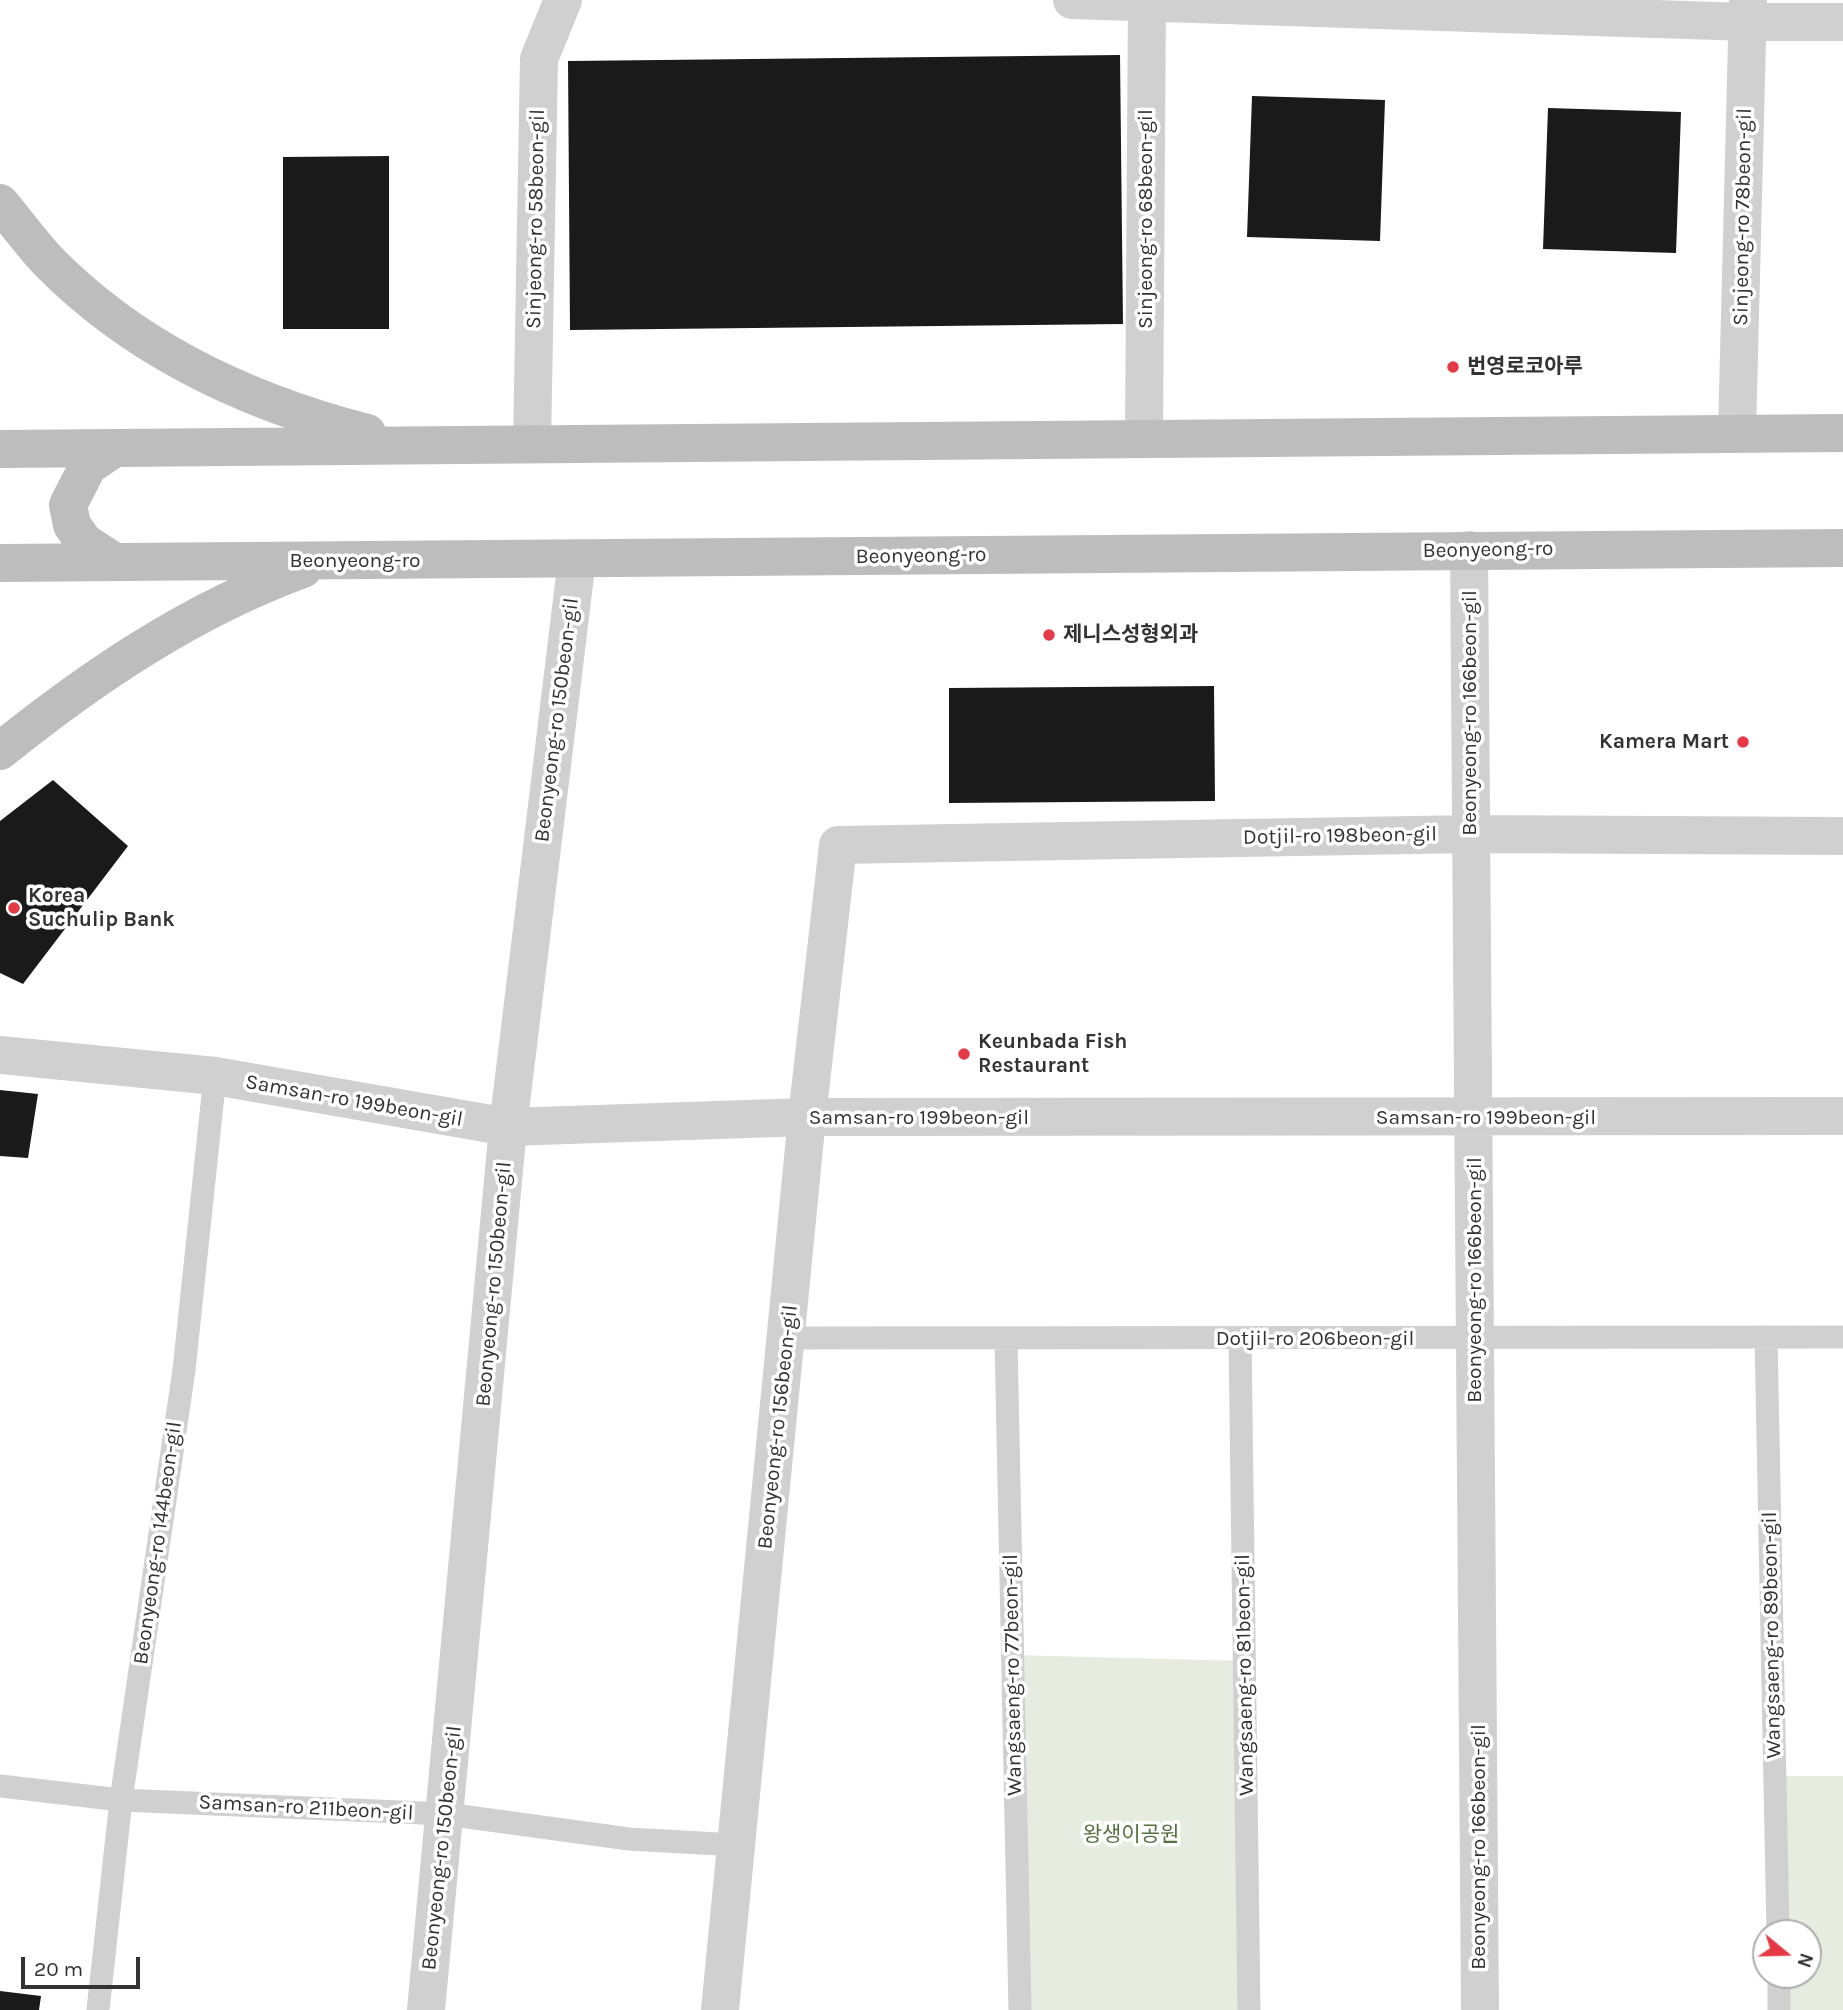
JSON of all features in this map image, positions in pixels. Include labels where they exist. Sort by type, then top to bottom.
[{"type":"main road","points":[[0,203],[47,260],[102,310],[150,345],[252,396],[365,433],[420,445]]},
{"type":"main road","points":[[0,449],[1843,433]]},
{"type":"main road","points":[[113,561],[84,542],[72,525],[68,505],[88,466],[115,448]]},
{"type":"main road","name":"Beonyeong-ro","points":[[0,563],[1843,548]]},
{"type":"main road","points":[[0,751],[119,662],[264,583],[325,561]]},
{"type":"street","name":"Sinjeong-ro 58beon-gil","points":[[532,443],[539,59],[563,0]]},
{"type":"street","points":[[1072,0],[1748,11],[1843,22]]},
{"type":"street","name":"Sinjeong-ro 68beon-gil","points":[[1144,438],[1147,1]]},
{"type":"street","name":"Sinjeong-ro 78beon-gil","points":[[1737,433],[1748,11]]},
{"type":"street","name":"Beonyeong-ro 166beon-gil","points":[[1469,550],[1480,2010]]},
{"type":"street","name":"Beonyeong-ro 150beon-gil","points":[[426,2010],[508,1127],[577,559]]},
{"type":"street","name":"Dotjil-ro 198beon-gil","points":[[838,845],[1471,834],[1843,836]]},
{"type":"street","name":"Beonyeong-ro 156beon-gil","points":[[720,2010],[807,1117],[838,845]]},
{"type":"street","name":"Samsan-ro 199beon-gil","points":[[0,1055],[215,1076],[508,1127],[807,1117],[1843,1116]]},
{"type":"lane","name":"Beonyeong-ro 144beon-gil","points":[[97,2010],[121,1800],[184,1370],[215,1076]]},
{"type":"lane","name":"Wangsaeng-ro 89beon-gil","points":[[1766,1337],[1778,1919]]},
{"type":"lane","name":"Dotjil-ro 206beon-gil","points":[[787,1338],[1006,1340],[1843,1337]]},
{"type":"lane","name":"Wangsaeng-ro 81beon-gil","points":[[1240,1339],[1249,2010]]},
{"type":"lane","name":"Wangsaeng-ro 77beon-gil","points":[[1006,1340],[1020,2010]]},
{"type":"lane","name":"Samsan-ro 211beon-gil","points":[[0,1786],[121,1800],[446,1814],[629,1839],[736,1845]]},
{"type":"lane","points":[[1779,1989],[1779,2010]]},
{"type":"green space","name":"왕생이공원","points":[[1012,1655],[1244,1661],[1249,2010],[1020,2010]]},
{"type":"green space","points":[[1775,1776],[1843,1776],[1843,2010],[1779,2010],[1779,1989],[1822,1989],[1822,1919],[1778,1919]]},
{"type":"building","points":[[1120,55],[1123,324],[570,330],[568,61]]},
{"type":"building","points":[[1252,96],[1385,100],[1380,241],[1247,237]]},
{"type":"building","points":[[1548,108],[1681,112],[1676,253],[1543,249]]},
{"type":"building","points":[[389,156],[389,329],[283,329],[283,157]]},
{"type":"building","points":[[1214,686],[1215,801],[949,803],[949,688]]},
{"type":"building","points":[[53,780],[128,846],[23,984],[0,973],[0,821]]},
{"type":"building","points":[[0,1090],[38,1094],[28,1158],[0,1156]]},
{"type":"building","points":[[0,1991],[41,1996],[39,2010],[0,2010]]},
{"type":"place","name":"번영로코아루","points":[[1453,367]]},
{"type":"place","name":"제니스성형외과","points":[[1049,635]]},
{"type":"place","name":"Kamera Mart","points":[[1743,742]]},
{"type":"place","name":"Korea Suchulip Bank","points":[[14,908]]},
{"type":"place","name":"Keunbada Fish Restaurant","points":[[964,1054]]}]
